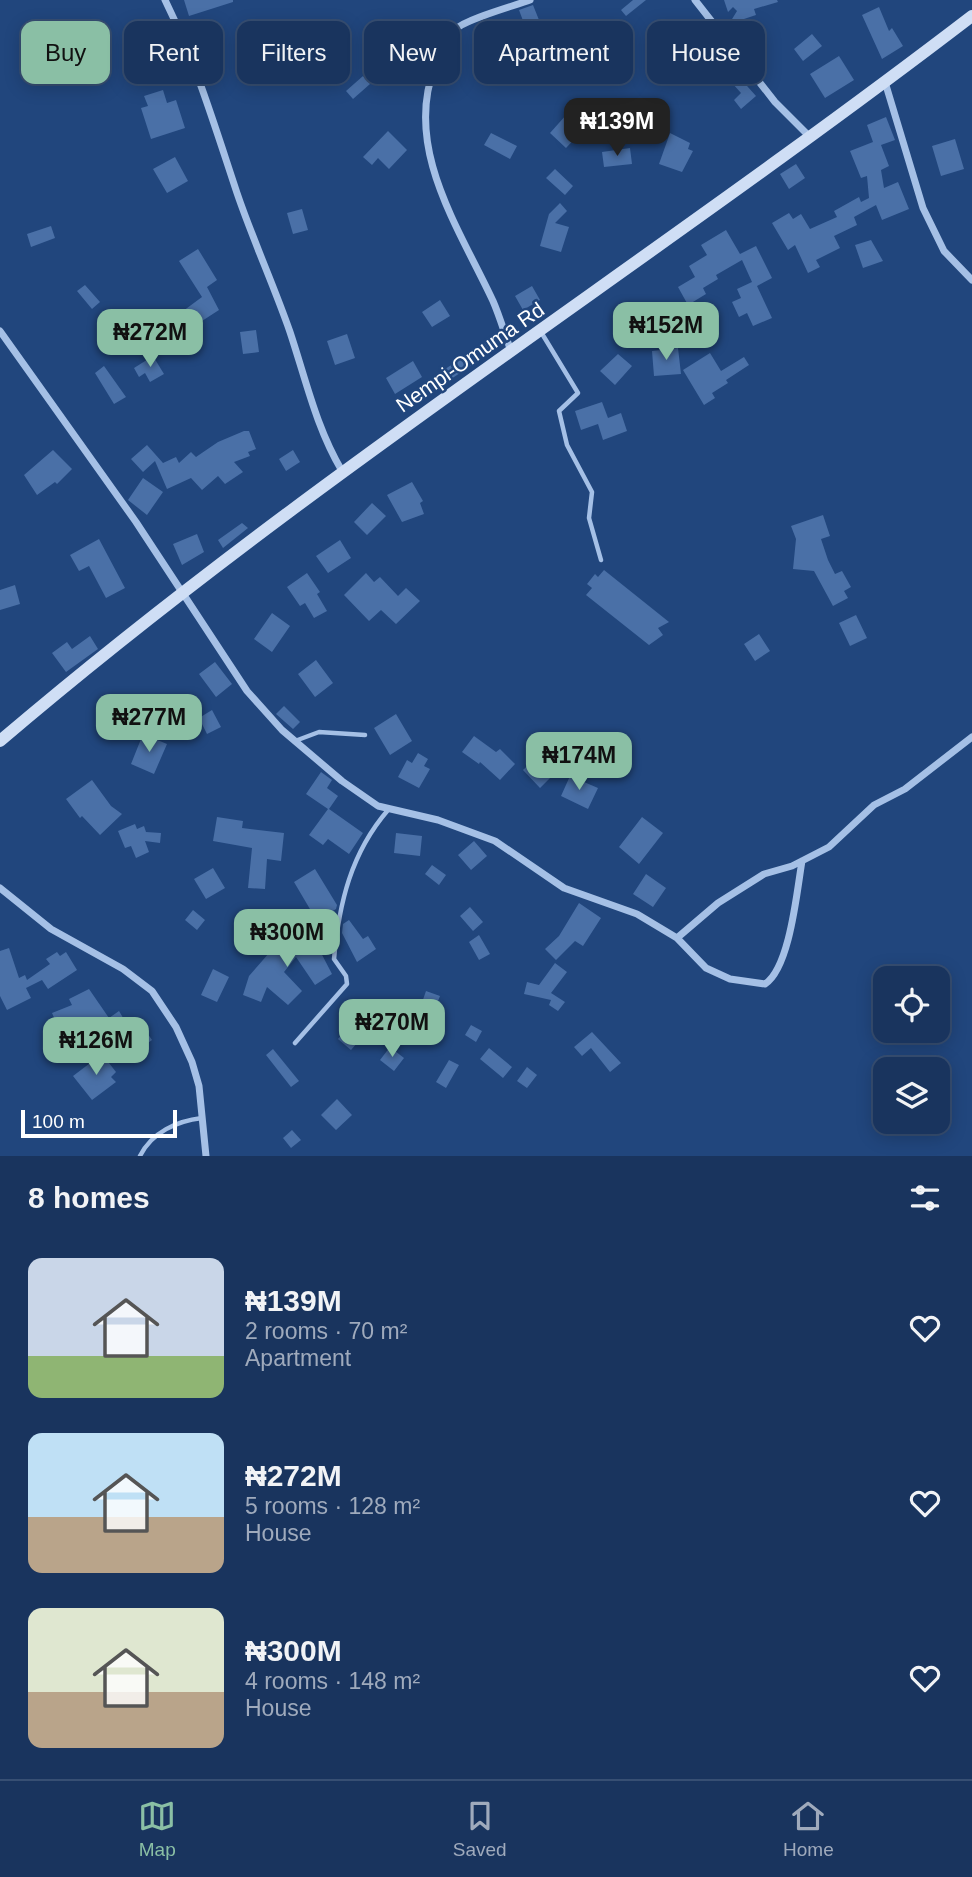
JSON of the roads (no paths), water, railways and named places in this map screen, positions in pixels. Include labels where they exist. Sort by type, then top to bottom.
[{"type":"street","points":[[165,0],[212,110],[237,193],[290,332],[310,400],[326,443],[342,471]]},
{"type":"street","points":[[511,351],[495,304],[440,193],[426,139],[423,113],[434,67],[444,42],[457,27],[530,0]]},
{"type":"street","points":[[695,0],[775,102],[810,137]]},
{"type":"street","name":"Nempi-Omuma Rd","points":[[0,741],[113,645],[342,471],[810,137],[972,16]]},
{"type":"street","points":[[886,82],[923,208],[944,251],[972,280]]},
{"type":"street","points":[[0,331],[182,592],[247,691],[294,741],[342,782],[388,810],[438,820],[482,835],[508,849],[564,888],[637,914],[677,938],[706,968],[730,979],[765,984],[777,970],[792,921],[802,861]]},
{"type":"street","points":[[677,938],[718,903],[764,874],[802,861],[829,847],[874,804],[905,789],[972,737]]},
{"type":"street","points":[[0,888],[51,929],[123,969],[152,990],[176,1027],[192,1062],[199,1086],[206,1156]]},
{"type":"lane","points":[[540,331],[578,393],[559,411],[567,445],[592,492],[589,518],[601,559]]},
{"type":"lane","points":[[294,741],[319,732],[365,735]]},
{"type":"lane","points":[[295,1043],[347,984],[346,976],[334,959],[343,892],[371,830],[388,810]]},
{"type":"lane","points":[[140,1156],[159,1133],[181,1120],[202,1118]]}]
